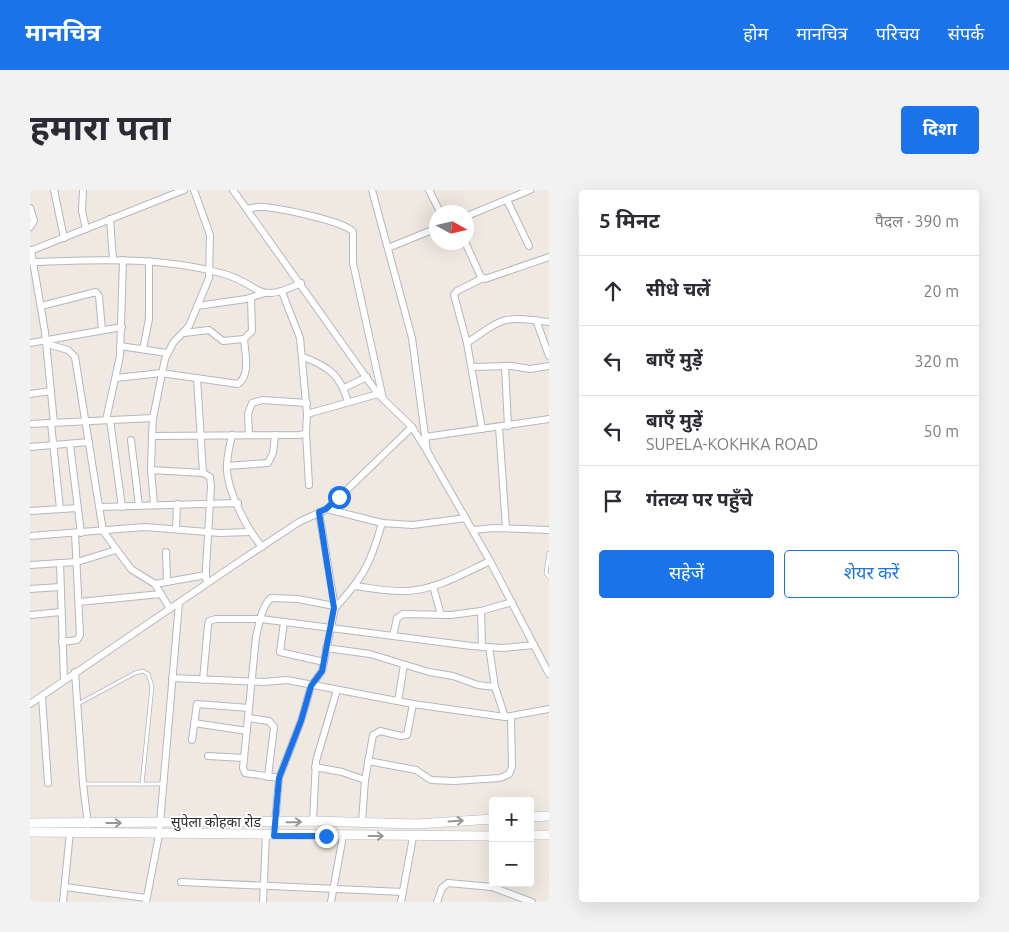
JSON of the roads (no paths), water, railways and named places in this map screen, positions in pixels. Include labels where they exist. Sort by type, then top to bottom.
[{"type":"street","points":[[54,190],[64,238]]},
{"type":"street","points":[[83,190],[82,211],[86,229]]},
{"type":"street","points":[[60,509],[53,446],[51,391],[46,342],[30,251],[184,190]]},
{"type":"street","points":[[154,505],[151,470],[152,436],[153,418],[161,373],[168,352],[173,343],[184,333],[208,284],[210,235],[194,190]]},
{"type":"street","points":[[233,190],[384,402],[412,427],[473,530],[549,674]]},
{"type":"street","points":[[372,190],[412,338],[427,451]]},
{"type":"street","points":[[429,190],[436,205]]},
{"type":"street","points":[[474,213],[530,190]]},
{"type":"street","points":[[507,200],[529,246]]},
{"type":"street","points":[[247,210],[263,207],[307,216],[345,226],[353,232],[353,263],[384,402]]},
{"type":"street","points":[[30,208],[34,221],[30,227]]},
{"type":"street","points":[[110,219],[113,260]]},
{"type":"street","points":[[388,248],[429,231]]},
{"type":"street","points":[[468,250],[483,278]]},
{"type":"street","points":[[482,429],[467,343],[454,296],[461,288],[483,278],[492,278],[549,257]]},
{"type":"street","points":[[33,262],[123,260],[172,263],[230,276],[265,293]]},
{"type":"street","points":[[122,506],[108,420],[116,378],[122,327],[123,260]]},
{"type":"street","points":[[143,349],[148,319],[149,261]]},
{"type":"street","points":[[197,306],[251,298],[265,293],[282,292],[301,283]]},
{"type":"street","points":[[30,291],[38,289]]},
{"type":"street","points":[[41,306],[96,292],[99,296],[102,330]]},
{"type":"street","points":[[282,292],[294,319],[303,357],[309,484]]},
{"type":"street","points":[[184,333],[209,330],[223,341],[244,339],[252,332],[251,298]]},
{"type":"street","points":[[467,343],[492,325],[510,318],[549,322]]},
{"type":"street","points":[[536,320],[549,356]]},
{"type":"street","points":[[30,342],[46,342],[122,327]]},
{"type":"street","points":[[116,378],[161,373],[233,384],[241,382],[246,370],[244,339]]},
{"type":"street","points":[[46,342],[68,350],[75,357],[103,531],[116,550],[138,575],[156,584],[206,575]]},
{"type":"street","points":[[120,346],[168,352]]},
{"type":"street","points":[[303,357],[320,363],[340,380],[348,402]]},
{"type":"street","points":[[472,368],[505,366],[530,369],[549,366]]},
{"type":"street","points":[[505,366],[508,426]]},
{"type":"street","points":[[344,388],[367,377]]},
{"type":"street","points":[[197,378],[203,473]]},
{"type":"street","points":[[30,394],[51,391]]},
{"type":"street","points":[[307,414],[378,394]]},
{"type":"street","points":[[249,435],[248,414],[252,403],[263,400],[306,403]]},
{"type":"street","points":[[30,424],[153,418]]},
{"type":"street","points":[[425,437],[549,420]]},
{"type":"street","points":[[48,783],[36,700],[262,546],[299,522],[326,509],[412,427]]},
{"type":"street","points":[[499,427],[506,528]]},
{"type":"street","points":[[152,436],[300,435],[306,432]]},
{"type":"street","points":[[232,435],[227,466],[230,483],[250,532],[262,546]]},
{"type":"street","points":[[227,466],[268,462],[273,453],[274,435]]},
{"type":"street","points":[[131,440],[139,506]]},
{"type":"street","points":[[30,447],[89,442]]},
{"type":"street","points":[[62,642],[75,641],[79,637],[78,508],[70,445]]},
{"type":"street","points":[[151,470],[209,475],[211,481],[206,575],[209,582]]},
{"type":"street","points":[[100,508],[238,503]]},
{"type":"street","points":[[176,529],[177,504]]},
{"type":"street","points":[[30,511],[78,508]]},
{"type":"street","points":[[326,509],[382,523],[413,525],[466,518]]},
{"type":"street","points":[[262,902],[270,835],[275,822],[279,778],[301,721],[311,686],[322,671],[334,607],[319,512]]},
{"type":"street","points":[[334,607],[355,586],[372,559],[382,523]]},
{"type":"street","points":[[30,536],[145,527],[209,532],[250,532]]},
{"type":"street","points":[[473,530],[506,528],[549,530]]},
{"type":"street","points":[[30,565],[77,562],[116,550]]},
{"type":"street","points":[[166,552],[167,582]]},
{"type":"street","points":[[355,586],[405,592],[433,586],[490,561]]},
{"type":"street","points":[[60,563],[64,680]]},
{"type":"street","points":[[156,584],[170,609]]},
{"type":"street","points":[[30,589],[60,586]]},
{"type":"street","points":[[433,586],[441,615]]},
{"type":"street","points":[[79,602],[161,594]]},
{"type":"street","points":[[279,778],[245,773],[243,768],[256,637],[266,603],[271,598],[298,599],[334,607]]},
{"type":"street","points":[[393,636],[397,618],[403,614],[441,615],[481,611],[512,602]]},
{"type":"street","points":[[65,887],[146,900],[159,835],[179,603]]},
{"type":"street","points":[[368,761],[416,770],[431,780],[454,781],[500,778],[509,774],[512,767],[508,716],[495,687],[485,647],[481,611]]},
{"type":"street","points":[[30,615],[61,612]]},
{"type":"street","points":[[203,680],[209,621],[261,619],[485,647],[534,645]]},
{"type":"street","points":[[284,622],[280,652],[324,662]]},
{"type":"street","points":[[326,648],[358,651],[453,676],[478,685],[495,687]]},
{"type":"street","points":[[398,701],[404,664]]},
{"type":"street","points":[[76,672],[82,784],[88,834]]},
{"type":"street","points":[[172,678],[252,682],[287,680],[414,704],[508,716],[549,709]]},
{"type":"street","points":[[313,821],[315,767],[337,690]]},
{"type":"street","points":[[192,740],[196,705],[199,703],[249,708]]},
{"type":"street","points":[[362,822],[365,780],[374,733],[380,731],[404,736],[408,733],[414,704]]},
{"type":"street","points":[[248,718],[269,721],[274,727],[268,777]]},
{"type":"street","points":[[194,722],[247,730]]},
{"type":"street","points":[[208,756],[244,758]]},
{"type":"street","points":[[315,767],[342,772],[365,780]]},
{"type":"street","points":[[534,817],[549,816]]},
{"type":"street","name":"सुपेला कोहका रोड","points":[[30,823],[313,821],[416,824],[489,819]]},
{"type":"street","points":[[30,832],[159,835],[489,836]]},
{"type":"street","points":[[63,902],[70,832]]},
{"type":"street","points":[[534,836],[549,835]]},
{"type":"street","points":[[331,902],[343,836]]},
{"type":"street","points":[[401,902],[413,837]]},
{"type":"street","points":[[181,882],[403,892]]},
{"type":"street","points":[[437,902],[442,888],[448,883],[492,887],[532,902]]},
{"type":"lane","points":[[549,553],[546,573],[549,577]]},
{"type":"lane","points":[[78,704],[135,673],[143,671],[148,674],[152,686],[142,784]]},
{"type":"lane","points":[[82,784],[163,784]]}]
